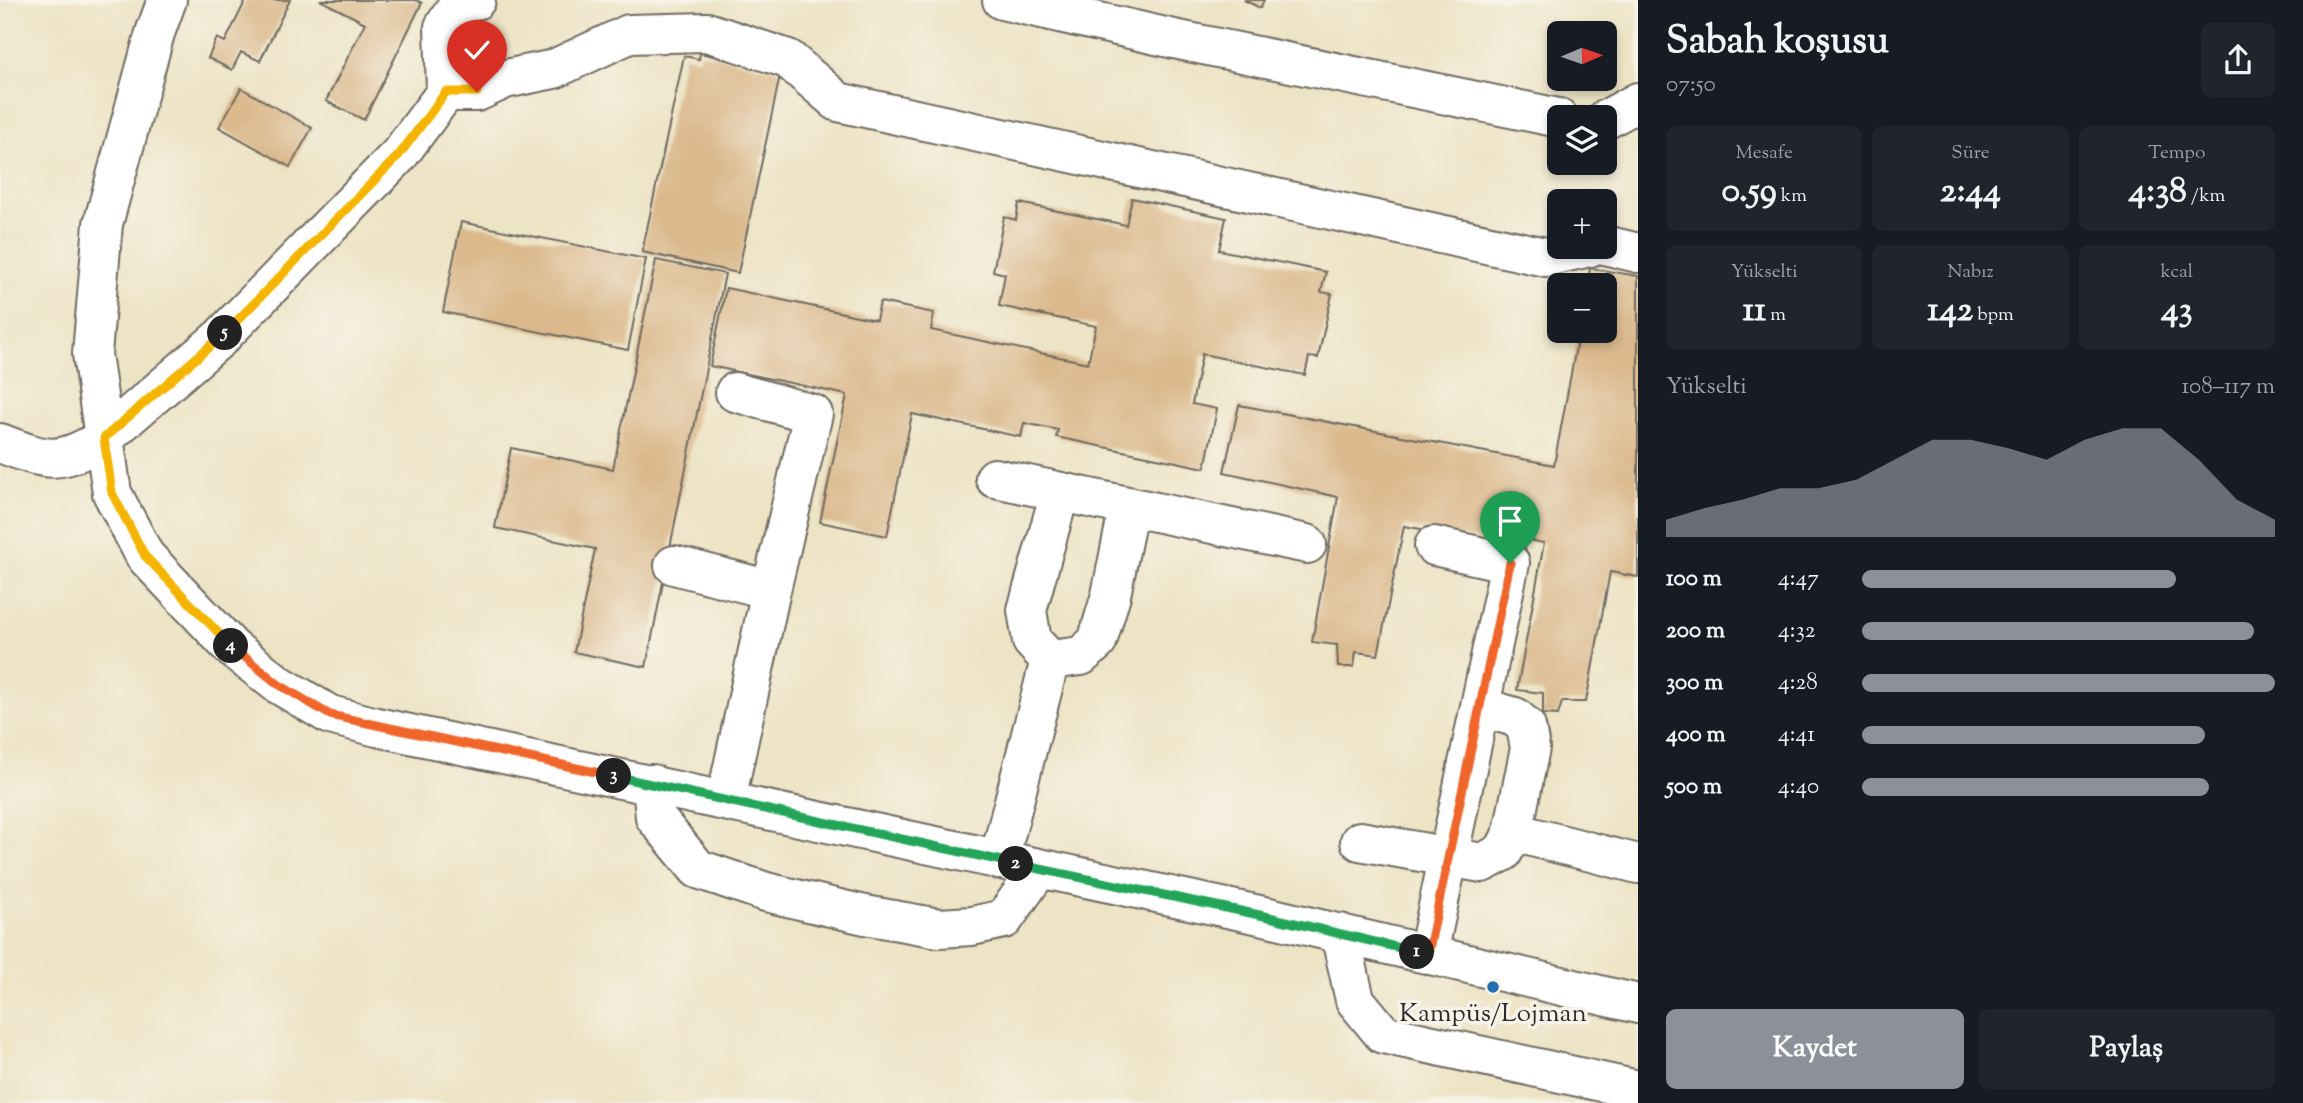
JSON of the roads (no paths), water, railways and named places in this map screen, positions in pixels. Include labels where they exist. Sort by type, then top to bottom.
[{"type":"lane","points":[[167,0],[155,33],[103,224],[92,354],[112,493],[145,556],[232,648],[278,684],[330,715],[1340,933],[1638,1004]]},
{"type":"lane","points":[[0,443],[34,456],[60,459],[83,451],[104,438],[220,338],[399,155],[446,92],[444,27],[458,5],[476,0]]},
{"type":"lane","points":[[1002,0],[1174,39],[1547,116]]},
{"type":"lane","points":[[446,92],[477,92],[505,79],[554,69],[629,34],[707,32],[788,59],[838,102],[1547,257]]},
{"type":"lane","points":[[1617,113],[1638,102]]},
{"type":"lane","points":[[1617,248],[1638,253]]},
{"type":"lane","points":[[726,800],[771,590],[813,414],[735,392]]},
{"type":"lane","points":[[995,478],[1307,544]]},
{"type":"lane","points":[[1049,660],[1032,641],[1027,610],[1060,492]]},
{"type":"lane","points":[[1049,660],[1081,656],[1097,642],[1111,595],[1129,506]]},
{"type":"lane","points":[[1428,954],[1510,563],[1434,546]]},
{"type":"lane","points":[[674,565],[771,590]]},
{"type":"lane","points":[[999,860],[1049,660]]},
{"type":"lane","points":[[1360,841],[1482,863],[1503,852],[1513,832],[1530,748],[1526,727],[1515,718],[1480,707]]},
{"type":"lane","points":[[652,784],[655,817],[698,869],[766,892],[865,915],[939,928],[972,926],[1004,919],[1040,869]]},
{"type":"lane","points":[[1513,832],[1638,864]]},
{"type":"lane","points":[[1340,933],[1355,1000],[1383,1034],[1638,1090]]},
{"type":"place","name":"Kampüs/Lojman","points":[[1493,987]]}]
